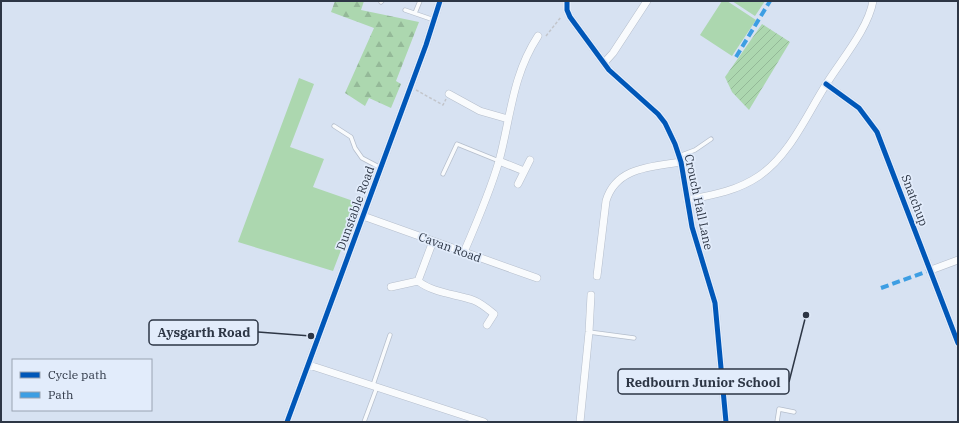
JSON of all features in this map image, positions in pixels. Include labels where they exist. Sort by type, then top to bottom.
[{"type":"street","name":"Dunstable Road","points":[[287,422],[381,168],[440,1]]},
{"type":"street","name":"Crouch Hall Lane","points":[[566,1],[567,10],[604,63],[624,86],[658,114],[671,133],[680,159],[695,239],[715,303],[726,422]]},
{"type":"street","points":[[604,63],[613,53],[647,1]]},
{"type":"street","points":[[687,200],[734,190],[760,175],[772,165],[796,134],[866,22],[873,1]]},
{"type":"street","points":[[464,252],[499,161],[521,67],[538,36]]},
{"type":"street","name":"Snatchup","points":[[826,84],[859,108],[877,132],[958,343]]},
{"type":"street","points":[[449,94],[480,111],[508,119]]},
{"type":"street","points":[[597,276],[606,201],[612,187],[620,178],[634,170],[680,159]]},
{"type":"street","points":[[518,184],[530,160]]},
{"type":"street","points":[[499,161],[524,171]]},
{"type":"street","name":"Cavan Road","points":[[363,216],[537,278]]},
{"type":"street","points":[[418,281],[433,241]]},
{"type":"street","points":[[931,270],[958,260]]},
{"type":"street","points":[[391,287],[418,281],[429,288],[475,301],[483,305],[494,314],[487,325]]},
{"type":"street","points":[[580,422],[592,295]]},
{"type":"street","points":[[308,365],[484,422]]},
{"type":"lane","points":[[415,13],[420,1]]},
{"type":"lane","points":[[405,10],[434,20]]},
{"type":"lane","points":[[334,126],[350,137],[362,158],[381,168]]},
{"type":"lane","points":[[680,159],[711,139]]},
{"type":"lane","points":[[443,174],[457,144],[499,161]]},
{"type":"lane","points":[[589,332],[634,338]]},
{"type":"lane","points":[[364,422],[390,335]]},
{"type":"lane","points":[[777,422],[779,409],[794,412]]},
{"type":"path","points":[[538,36],[546,36],[567,10]]},
{"type":"path","points":[[410,87],[443,105],[449,94]]},
{"type":"green space","points":[[335,1],[364,1],[361,10],[419,22],[396,81],[401,84],[391,108],[369,98],[365,106],[345,93],[374,28],[331,12]]},
{"type":"green space","points":[[722,1],[727,1],[756,20],[732,56],[700,35]]},
{"type":"green space","points":[[732,1],[765,1],[755,16]]},
{"type":"green space","points":[[762,24],[790,42],[749,110],[732,92],[725,77]]},
{"type":"green space","points":[[299,78],[314,84],[290,147],[324,159],[313,187],[359,203],[333,271],[238,242]]},
{"type":"marked path","points":[[736,57],[770,1]]},
{"type":"marked path","points":[[881,288],[931,270]]},
{"type":"cycle path","points":[[287,422],[426,45],[440,1]]},
{"type":"cycle path","points":[[567,1],[567,10],[570,17],[609,70],[658,114],[665,123],[675,144],[681,162],[692,227],[715,303],[726,422]]},
{"type":"cycle path","points":[[826,84],[859,108],[877,132],[958,343]]},
{"type":"place","name":"Redbourn Junior School","points":[[806,315]]},
{"type":"place","name":"Aysgarth Road","points":[[311,336]]}]
